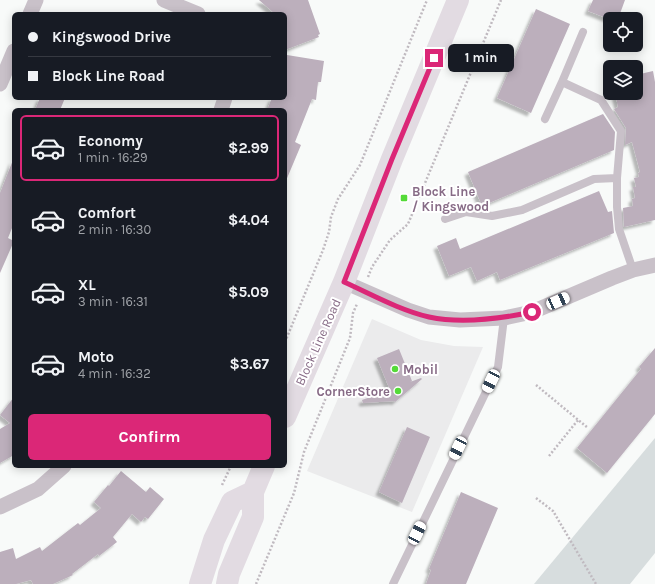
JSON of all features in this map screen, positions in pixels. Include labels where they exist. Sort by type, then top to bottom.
[{"type":"street","points":[[31,12],[36,0]]},
{"type":"street","points":[[164,0],[193,12]]},
{"type":"street","name":"Block Line Road","points":[[287,412],[344,282],[392,159],[458,0]]},
{"type":"street","points":[[0,84],[12,56]]},
{"type":"street","points":[[344,282],[408,310],[429,317],[460,320],[504,318],[532,312],[612,278],[633,270],[655,265]]},
{"type":"street","points":[[0,506],[38,489],[62,468]]},
{"type":"street","points":[[227,584],[229,574],[253,516],[253,492],[263,468]]},
{"type":"street","points":[[200,584],[214,540],[232,502],[253,492]]},
{"type":"lane","points":[[545,119],[583,32]]},
{"type":"lane","points":[[562,82],[601,100],[621,131],[617,178],[617,207],[619,229],[633,270]]},
{"type":"lane","points":[[445,219],[466,212],[492,216],[522,210],[594,179],[617,178]]},
{"type":"lane","points":[[393,584],[498,367],[504,318]]},
{"type":"path","points":[[287,337],[323,250],[331,217],[338,199],[360,165],[426,0]]},
{"type":"path","points":[[372,267],[390,240],[408,224],[501,0]]},
{"type":"path","points":[[256,584],[294,493],[304,452],[350,338],[353,313]]},
{"type":"path","points":[[536,386],[588,428]]},
{"type":"path","points":[[549,456],[578,420]]},
{"type":"path","points":[[536,498],[553,512],[596,584]]},
{"type":"shaded area","points":[[372,319],[421,340],[454,346],[483,347],[412,512],[307,471]]},
{"type":"shaded area","points":[[655,438],[655,553],[630,584],[534,584]]},
{"type":"building","points":[[259,0],[308,0],[320,34],[318,35],[319,37],[287,49],[287,12],[273,12]]},
{"type":"building","points":[[593,0],[625,0],[621,12],[603,12],[603,17],[588,11]]},
{"type":"building","points":[[536,9],[570,24],[531,113],[497,98]]},
{"type":"building","points":[[287,55],[324,61],[321,82],[318,82],[316,100],[312,99],[295,142],[301,145],[287,178],[287,108],[268,108],[271,100],[287,100]]},
{"type":"building","points":[[653,71],[655,82],[655,220],[624,227],[623,208],[633,206],[632,199],[635,198],[633,187],[636,187],[634,178],[639,177],[638,173],[640,172],[632,142],[625,145],[626,128],[614,109],[618,107],[616,100],[643,100],[643,73]]},
{"type":"building","points":[[39,100],[64,100],[61,108],[36,108]]},
{"type":"building","points":[[603,114],[615,132],[614,150],[482,206],[468,172]]},
{"type":"building","points":[[12,163],[12,228],[8,238],[12,240],[12,246],[0,273],[0,193]]},
{"type":"building","points":[[599,191],[608,212],[612,211],[614,233],[500,280],[497,272],[477,281],[471,267],[449,276],[437,246],[456,238],[460,249]]},
{"type":"building","points":[[655,348],[655,414],[607,473],[577,448],[641,369],[639,367]]},
{"type":"building","name":"Mobil","points":[[399,349],[412,381],[410,382],[421,378],[422,379],[395,402],[363,403],[362,400],[390,390],[377,358]]},
{"type":"building","points":[[12,400],[12,456],[0,463],[0,429],[10,423],[0,415]]},
{"type":"building","points":[[407,427],[430,437],[402,503],[379,492]]},
{"type":"building","points":[[121,471],[146,492],[150,487],[164,499],[148,519],[145,517],[141,522],[132,514],[113,537],[117,542],[99,556],[98,554],[72,574],[73,575],[53,584],[33,584],[31,580],[16,584],[0,584],[0,552],[13,548],[16,559],[40,547],[42,551],[78,523],[80,525],[101,508],[94,502]]},
{"type":"building","points":[[461,492],[498,508],[466,584],[426,584],[431,570],[429,569]]},
{"type":"place","name":"Block Line / Kingswood","points":[[404,198]]},
{"type":"place","name":"Mobil","points":[[395,369]]},
{"type":"place","name":"CornerStore","points":[[398,391]]},
{"type":"route","points":[[434,58],[392,159],[344,282],[408,310],[429,317],[475,320],[504,318],[532,312]]}]
